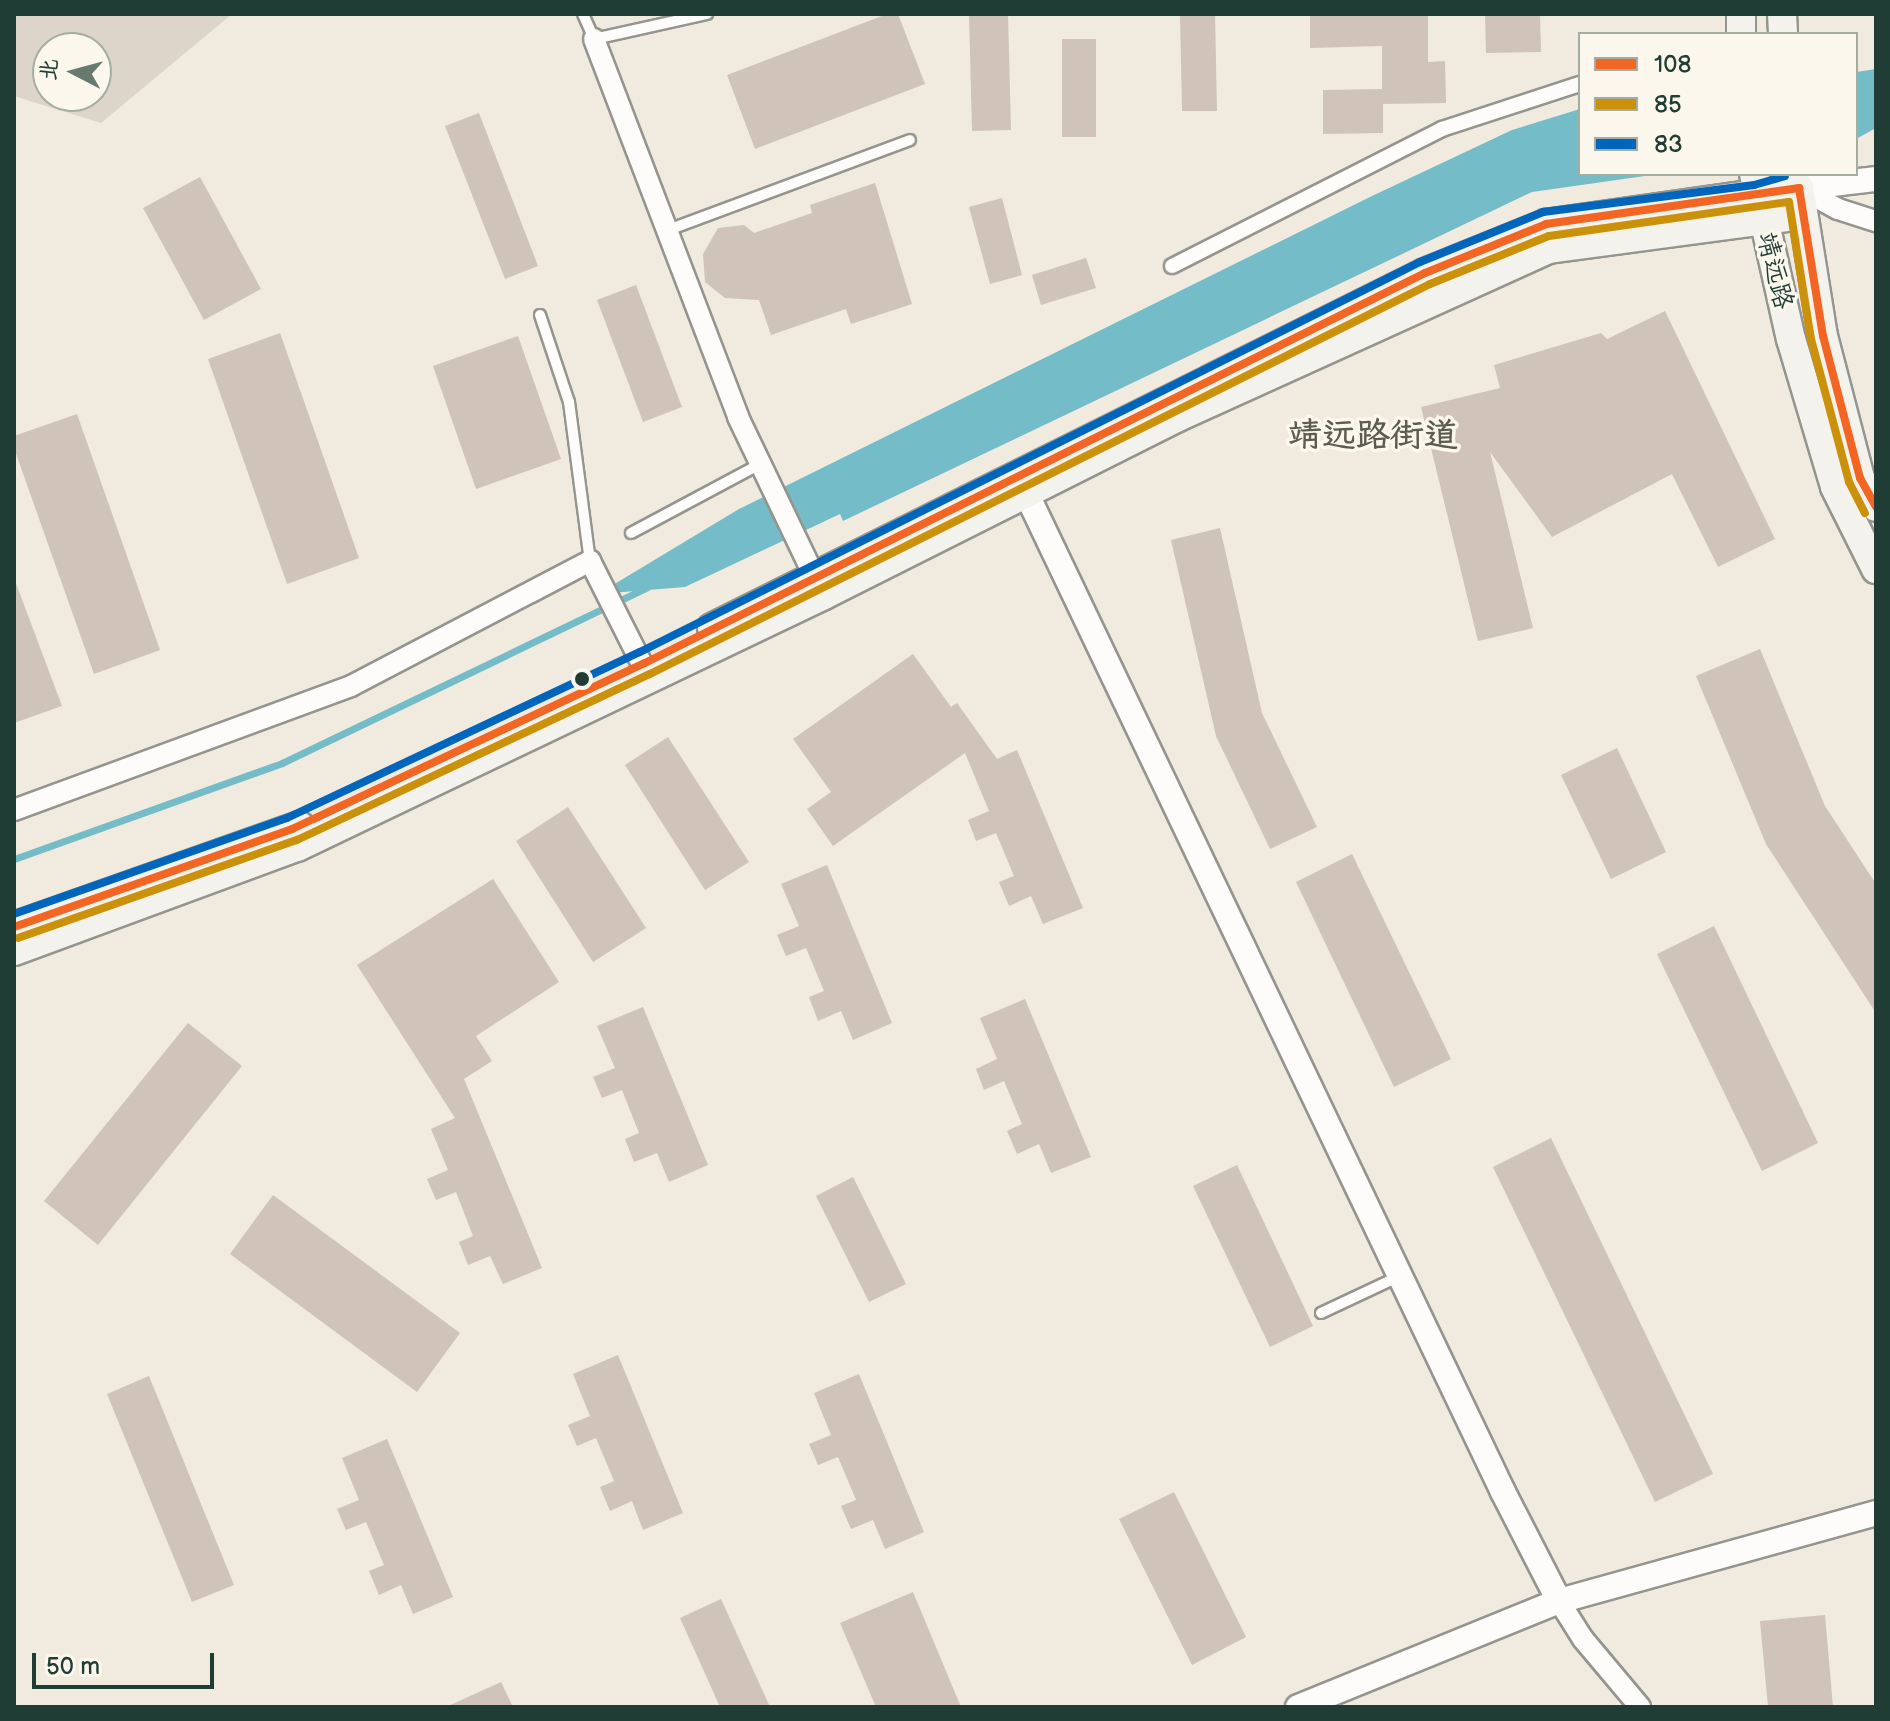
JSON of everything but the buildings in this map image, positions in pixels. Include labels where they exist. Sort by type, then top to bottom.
[{"type":"main road","points":[[14,951],[297,847],[1021,484],[1425,273],[1546,224],[1756,191],[1800,192]]},
{"type":"main road","name":"靖远路","points":[[1756,191],[1835,487],[1876,569]]},
{"type":"main road","name":"靖远路","points":[[1800,192],[1823,336],[1860,478],[1876,507]]},
{"type":"main road","points":[[14,927],[292,829],[647,671]]},
{"type":"street","points":[[594,39],[760,464],[818,585]]},
{"type":"street","points":[[1172,266],[1442,129],[1578,85]]},
{"type":"street","points":[[1800,192],[1876,179]]},
{"type":"street","points":[[1800,192],[1876,221]]},
{"type":"street","points":[[1021,484],[1559,1601],[1583,1639],[1640,1707]]},
{"type":"street","points":[[14,810],[351,686],[590,561],[647,671]]},
{"type":"street","points":[[1298,1707],[1559,1601],[1876,1513]]},
{"type":"lane","points":[[583,14],[594,39],[707,14]]},
{"type":"lane","points":[[668,230],[910,140]]},
{"type":"lane","points":[[540,315],[569,402],[590,561]]},
{"type":"lane","points":[[631,533],[760,464]]},
{"type":"lane","points":[[1321,1313],[1401,1276]]},
{"type":"shaded area","points":[[14,14],[232,14],[101,123],[66,112],[112,112],[112,32],[32,32],[32,102],[14,96]]},
{"type":"water","points":[[1876,69],[1876,128],[1858,138],[1858,72]]},
{"type":"water","points":[[1578,110],[1578,176],[1645,176],[1532,192],[843,521],[840,514],[685,587],[598,594],[739,509],[1512,130]]},
{"type":"waterway","points":[[14,859],[282,763],[647,587]]},
{"type":"transit line","name":"83","points":[[14,914],[287,818],[640,652],[1420,262],[1543,212],[1754,185],[1785,176]]},
{"type":"transit line","name":"108","points":[[14,927],[292,829],[645,663],[1425,273],[1546,224],[1799,188],[1823,336],[1860,478],[1876,507]]},
{"type":"transit line","name":"85","points":[[18,938],[297,840],[650,674],[1430,284],[1549,236],[1789,202],[1811,339],[1849,482],[1865,513]]},
{"type":"district","name":"靖远路街道","points":[[1373,436]]}]
